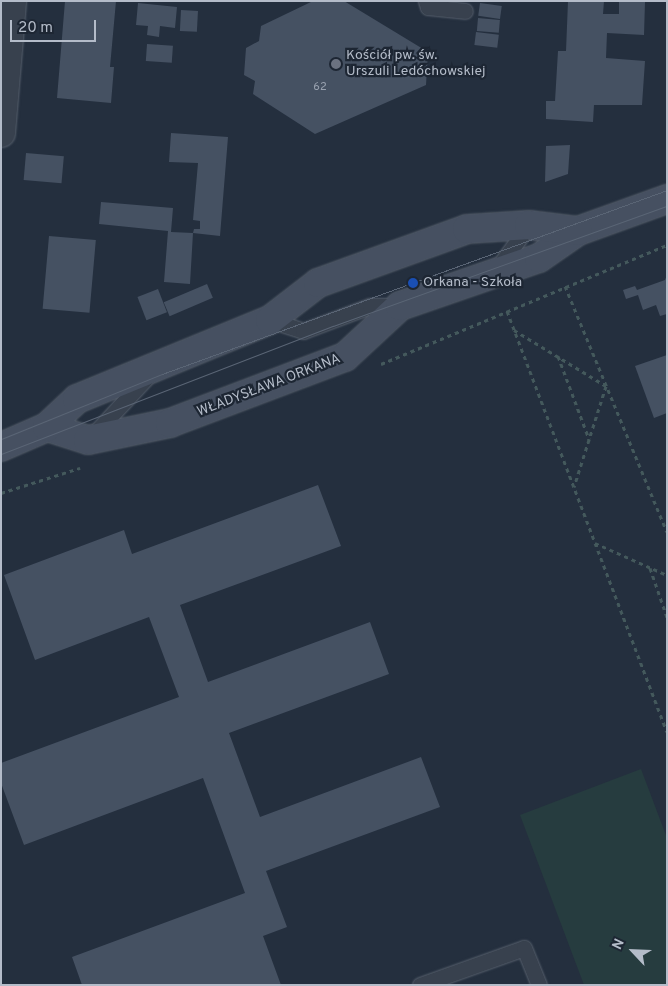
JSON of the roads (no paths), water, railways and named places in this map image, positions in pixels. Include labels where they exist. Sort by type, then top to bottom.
[{"type":"street","points":[[1,134],[4,79],[12,1]]},
{"type":"street","name":"WŁADYSŁAWA ORKANA","points":[[47,427],[88,440],[170,423],[345,358],[400,306],[539,258],[578,231],[667,199]]},
{"type":"street","name":"WŁADYSŁAWA ORKANA","points":[[1,447],[47,427],[77,399],[270,320],[318,283],[467,229],[529,225],[578,231]]},
{"type":"lane","points":[[426,1],[428,7],[465,11]]},
{"type":"lane","points":[[494,273],[529,225]]},
{"type":"lane","points":[[270,320],[302,331],[370,306],[400,306]]},
{"type":"lane","points":[[88,440],[157,367]]},
{"type":"lane","points":[[420,985],[524,948],[539,985]]},
{"type":"tram line","points":[[1,439],[162,374],[667,190]]},
{"type":"tram line","points":[[1,454],[333,326],[667,206]]},
{"type":"place","name":"Kościół pw. św. Urszuli Ledóchowskiej","points":[[336,64]]},
{"type":"place","name":"Orkana - Szkoła","points":[[413,283]]}]
